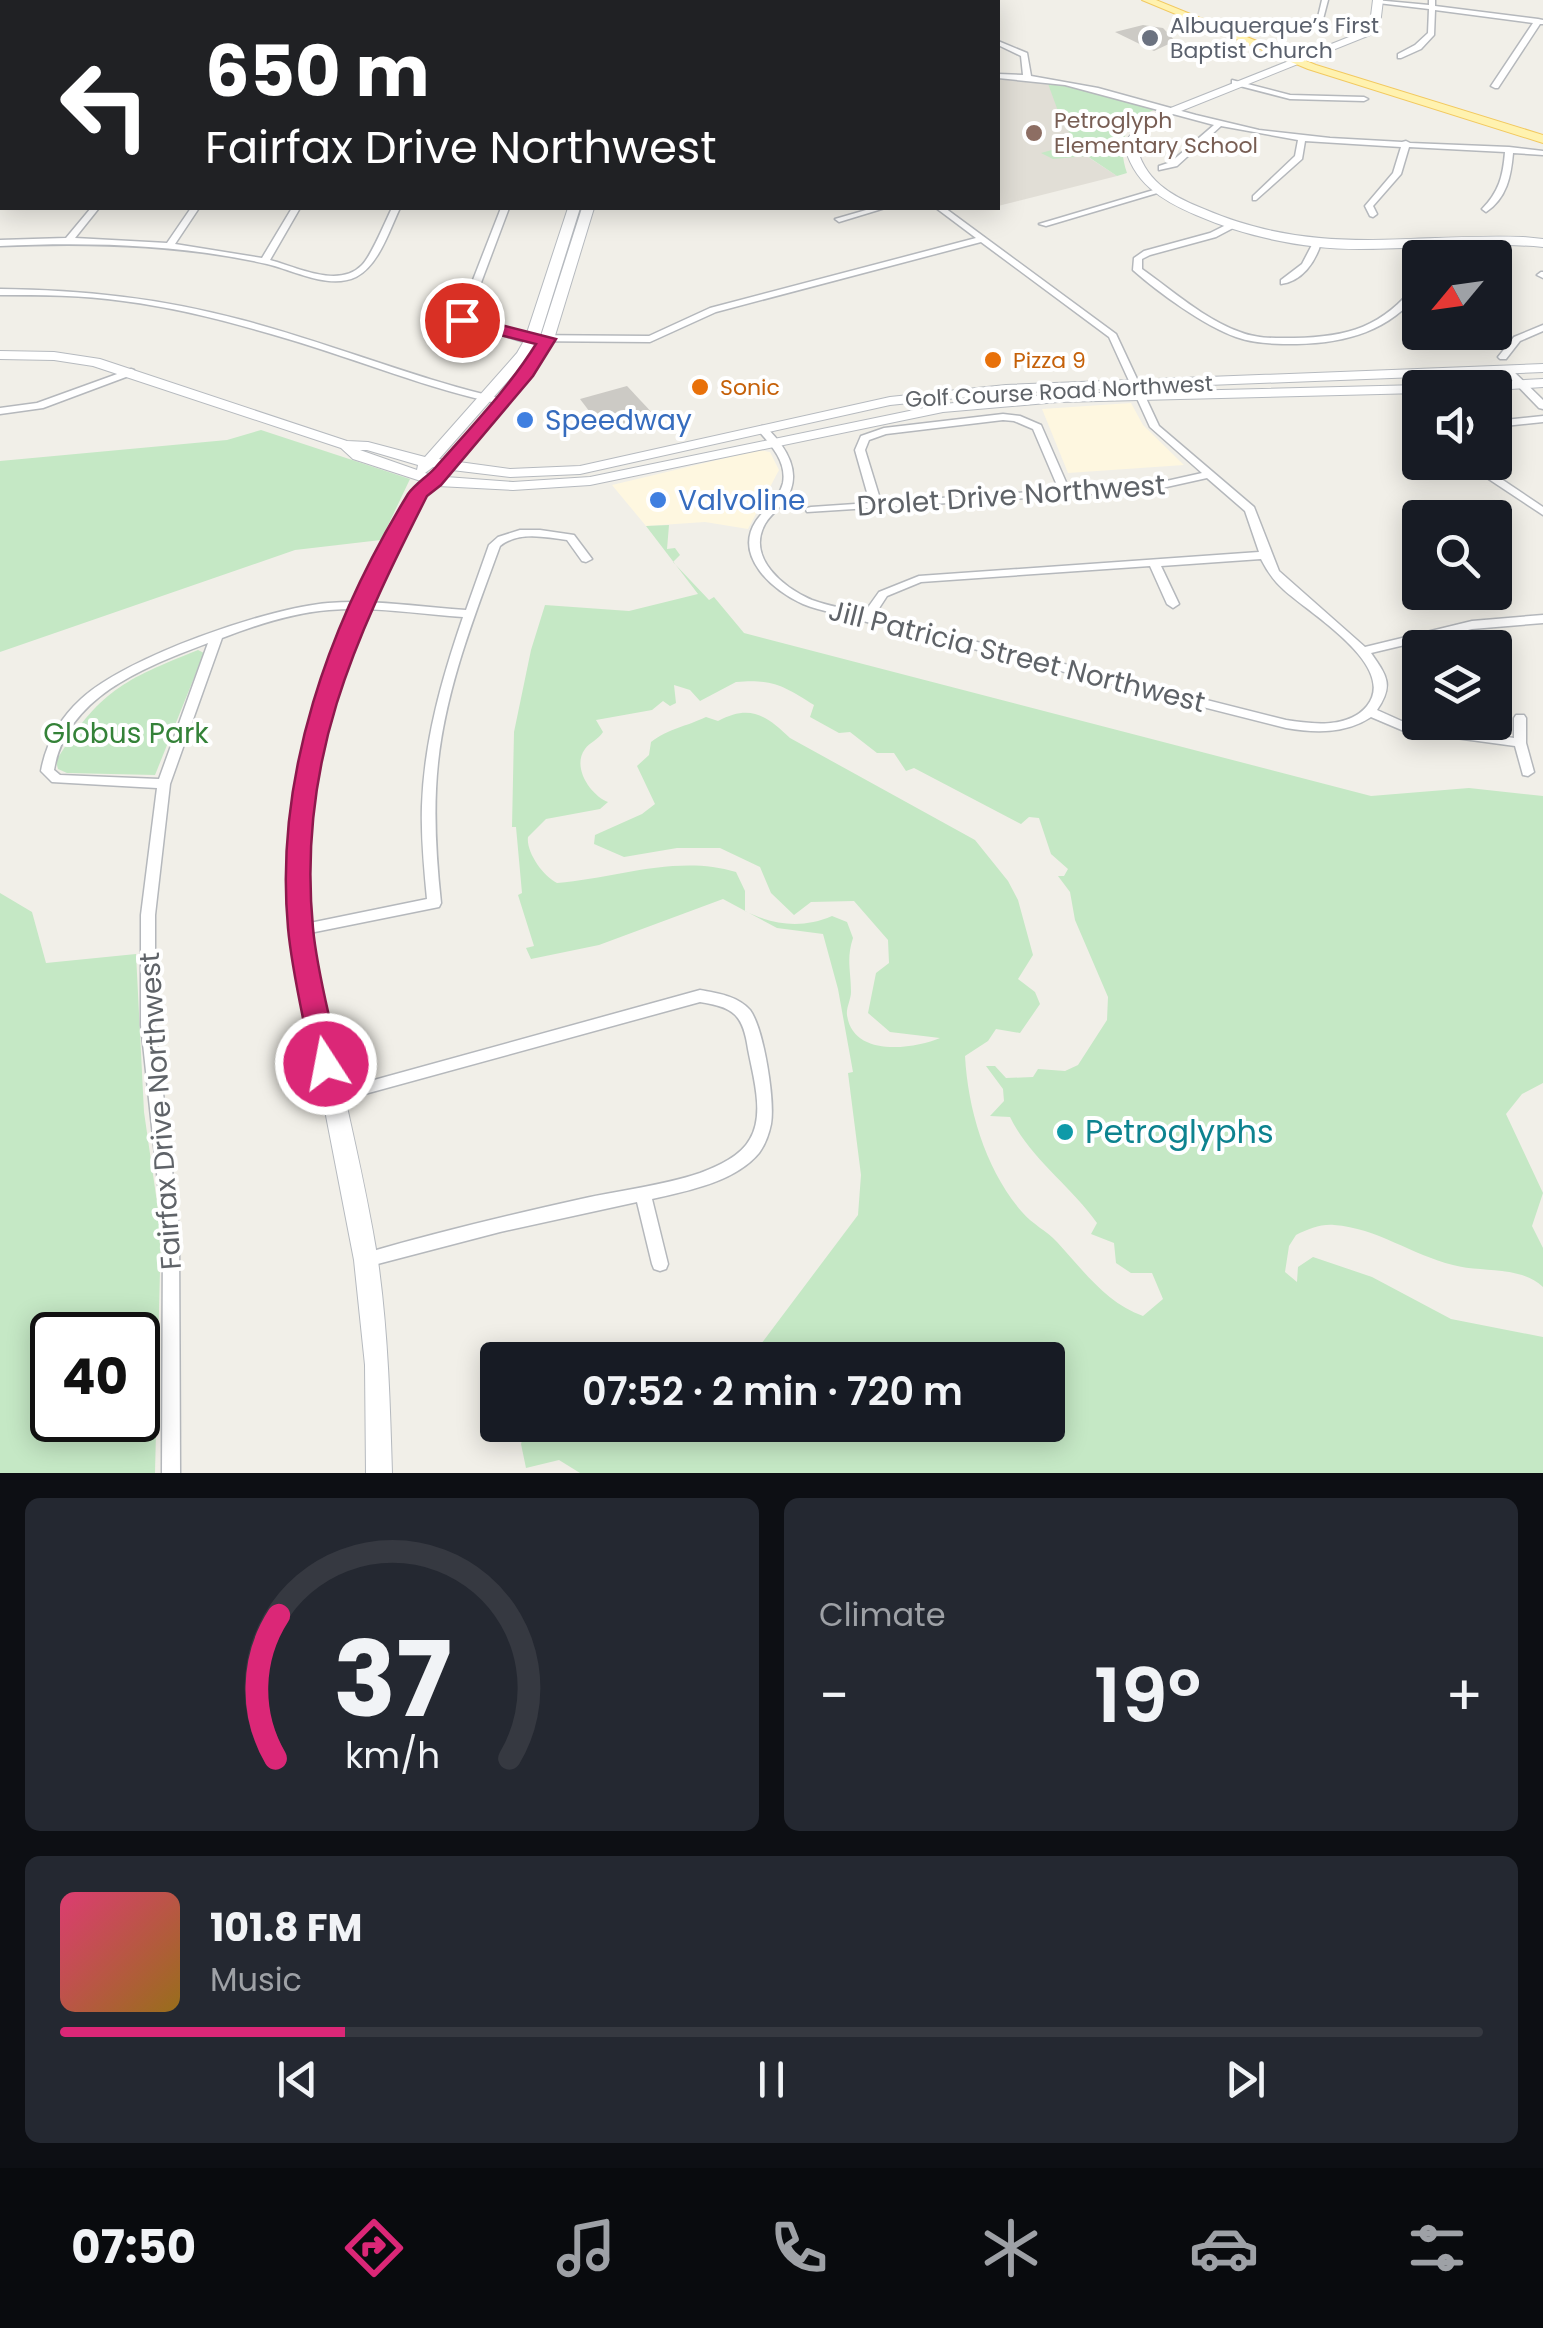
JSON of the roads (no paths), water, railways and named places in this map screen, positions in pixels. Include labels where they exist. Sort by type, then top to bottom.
[{"type":"main road","points":[[1147,0],[1296,62],[1543,139]]},
{"type":"main road","points":[[1176,0],[1314,56],[1543,127]]},
{"type":"street","points":[[1304,23],[1322,18],[1324,0]]},
{"type":"street","points":[[1402,244],[1317,243],[1232,225],[1160,192],[1136,170],[1130,143],[1146,121],[1236,82],[1368,33],[1376,25],[1378,0],[1432,3],[1540,21],[1495,86]]},
{"type":"street","points":[[1400,56],[1418,48],[1432,34],[1432,3]]},
{"type":"street","points":[[1000,44],[1024,55],[1027,76]]},
{"type":"street","points":[[1172,109],[1248,86],[1296,62]]},
{"type":"street","points":[[1000,76],[1093,86],[1220,124],[1302,138],[1543,153]]},
{"type":"street","points":[[1236,82],[1303,98],[1364,100]]},
{"type":"street","points":[[1162,168],[1174,164],[1220,124]]},
{"type":"street","points":[[1256,198],[1299,157],[1302,138]]},
{"type":"street","points":[[1372,214],[1368,206],[1397,174],[1406,143]]},
{"type":"street","points":[[1486,210],[1504,187],[1509,150]]},
{"type":"street","points":[[1043,224],[1160,192]]},
{"type":"street","points":[[70,240],[93,210]]},
{"type":"street","points":[[170,246],[194,210]]},
{"type":"street","points":[[265,261],[295,210]]},
{"type":"street","points":[[0,243],[70,240],[170,246],[265,261],[322,278],[350,278],[367,266],[395,210]]},
{"type":"street","points":[[504,210],[462,320],[540,339],[650,339],[713,310],[983,239]]},
{"type":"street","points":[[379,1473],[377,1365],[366,1260],[300,930],[298,866],[308,759],[324,702],[360,607],[421,477],[494,400],[527,372],[568,274],[574,210]]},
{"type":"street","points":[[540,339],[550,283],[560,254],[573,240],[587,210]]},
{"type":"street","points":[[839,219],[873,210]]},
{"type":"street","points":[[943,210],[1113,336],[1155,428],[1250,508],[1259,526],[1265,555],[1288,590],[1365,651],[1382,682],[1370,712],[1404,727],[1520,743]]},
{"type":"street","points":[[1232,225],[1212,235],[1147,253],[1138,258],[1138,270],[1228,331],[1261,340],[1355,336],[1402,307]]},
{"type":"street","points":[[1512,242],[1543,244]]},
{"type":"street","points":[[1284,282],[1313,258],[1317,243]]},
{"type":"street","points":[[550,283],[568,274]]},
{"type":"street","points":[[0,292],[80,292],[186,306],[494,400]]},
{"type":"street","points":[[1502,357],[1517,339],[1543,328]]},
{"type":"street","name":"Golf Course Road Northwest","points":[[0,356],[54,356],[130,372],[346,445],[358,456],[434,481],[513,486],[590,481],[943,408],[1138,390],[1402,377]]},
{"type":"street","name":"Golf Course Road Northwest","points":[[1512,372],[1543,368]]},
{"type":"street","points":[[0,411],[39,406],[130,372]]},
{"type":"street","points":[[1512,376],[1543,406]]},
{"type":"street","points":[[1512,386],[1543,383]]},
{"type":"street","name":"Golf Course Road Northwest","points":[[421,477],[445,466],[510,473],[580,470],[890,401],[1006,390],[1402,389]]},
{"type":"street","points":[[434,481],[494,400]]},
{"type":"street","points":[[876,504],[860,450],[865,438],[884,431],[1002,417],[1029,422],[1043,435],[1065,492]]},
{"type":"street","points":[[1512,422],[1543,419]]},
{"type":"street","points":[[762,428],[775,441]]},
{"type":"street","name":"Jill Patricia Street Northwest","points":[[775,441],[788,462],[789,474],[780,501],[764,517],[755,536],[758,561],[788,592],[867,618],[1286,724],[1326,728],[1370,712]]},
{"type":"street","name":"Drolet Drive Northwest","points":[[811,510],[1153,488],[1210,474]]},
{"type":"street","points":[[1495,480],[1543,512]]},
{"type":"street","points":[[300,930],[434,903],[428,858],[428,773],[434,730],[495,544],[502,537],[516,534],[570,537],[586,559]]},
{"type":"street","points":[[867,618],[883,594],[918,579],[1265,555]]},
{"type":"street","points":[[1154,563],[1172,604]]},
{"type":"street","points":[[164,784],[58,780],[47,771],[49,757],[72,716],[92,695],[125,674],[277,614],[329,606],[470,614]]},
{"type":"street","points":[[1365,651],[1472,625],[1543,619]]},
{"type":"street","name":"Fairfax Drive Northwest","points":[[171,1473],[171,1229],[148,1025],[148,915],[164,784],[216,638]]},
{"type":"street","points":[[1520,718],[1520,743],[1528,772]]},
{"type":"street","points":[[332,1097],[700,996],[726,999],[744,1009],[753,1024],[764,1111],[762,1132],[754,1148],[713,1175],[366,1260]]},
{"type":"street","points":[[643,1193],[660,1264]]},
{"type":"place","name":"Albuquerque’s First Baptist Church","points":[[1150,38]]},
{"type":"place","name":"Petroglyph Elementary School","points":[[1034,133]]},
{"type":"place","name":"Pizza 9","points":[[993,360]]},
{"type":"place","name":"Sonic","points":[[700,387]]},
{"type":"place","name":"Speedway","points":[[525,420]]},
{"type":"place","name":"Valvoline","points":[[658,500]]},
{"type":"place","name":"Petroglyphs","points":[[1065,1132]]},
{"type":"park label","name":"Globus Park","points":[[126,733]]}]
